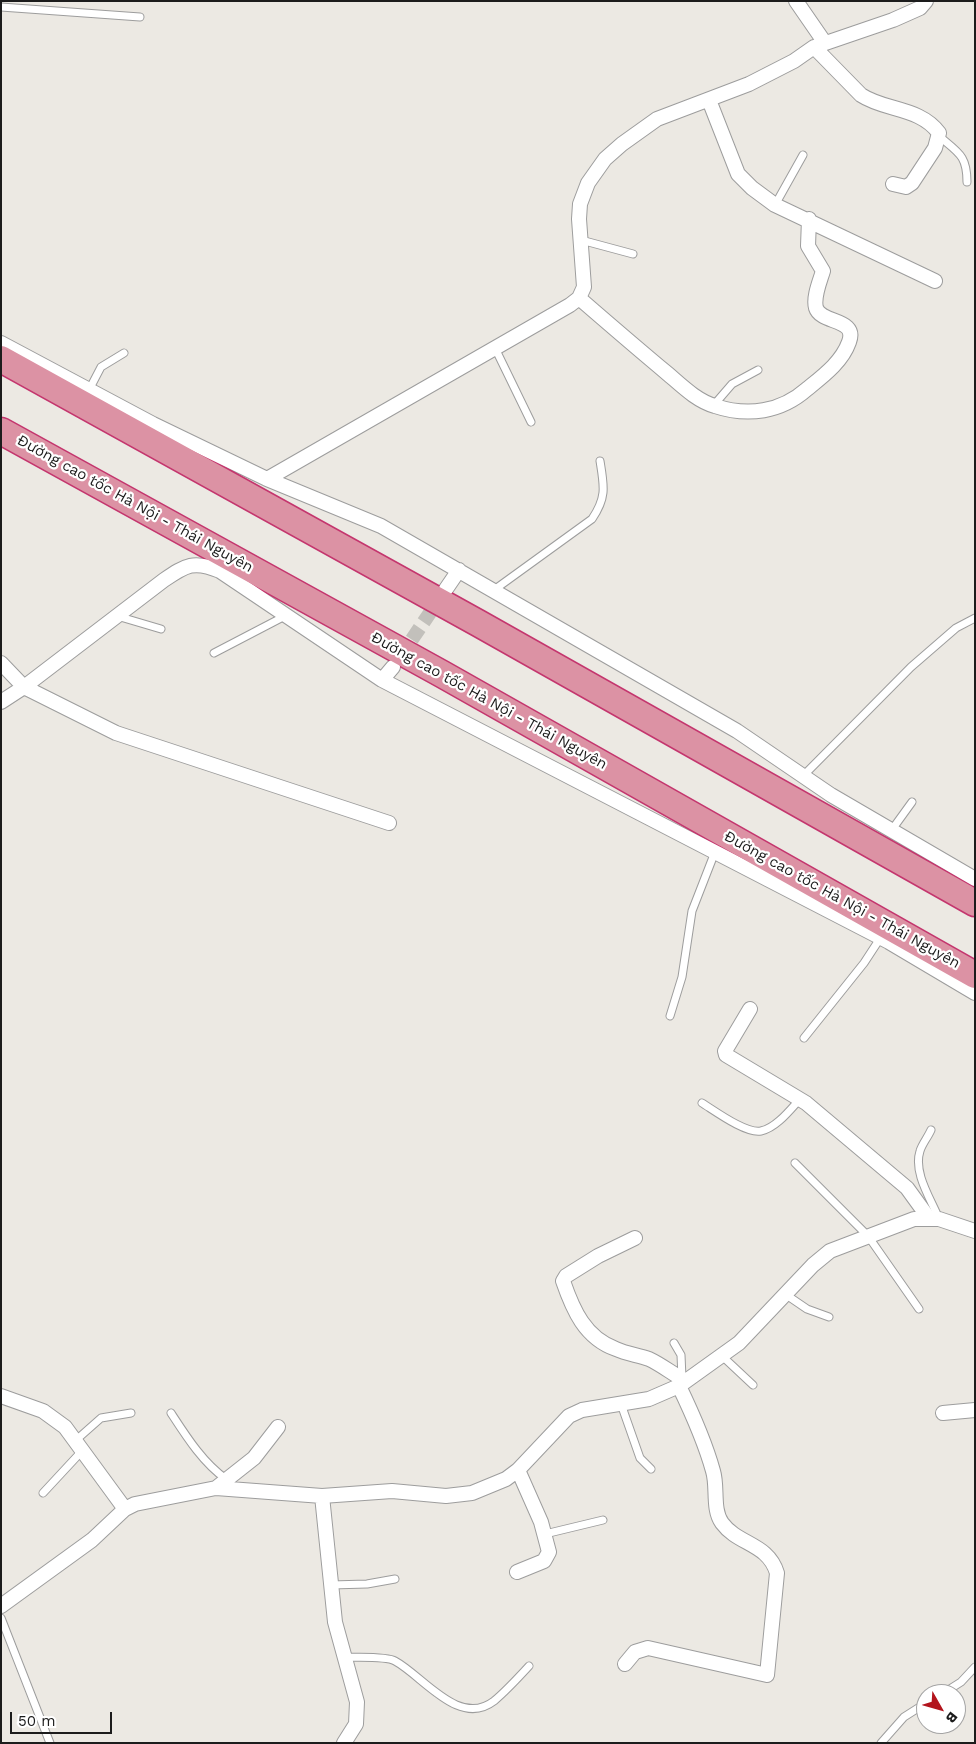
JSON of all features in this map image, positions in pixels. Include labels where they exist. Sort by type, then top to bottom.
[{"type":"highway","points":[[1,359],[478,623],[975,903]]},
{"type":"highway","name":"Đường cao tốc Hà Nội - Thái Nguyên","points":[[1,431],[442,674],[975,975]]},
{"type":"street","points":[[796,1],[820,45],[861,95],[870,101],[894,106],[926,121],[937,130],[940,137],[912,183],[906,187],[893,184]]},
{"type":"street","points":[[267,479],[570,305],[579,298],[584,287],[580,204],[588,183],[605,159],[622,144],[657,119],[749,84],[794,61],[820,45],[894,20],[920,8],[926,1]]},
{"type":"street","points":[[709,100],[738,174],[752,188],[775,205],[809,219],[935,281]]},
{"type":"street","points":[[579,298],[684,387],[713,406],[747,413],[770,410],[797,398],[829,371],[845,349],[850,338],[849,329],[846,326],[820,314],[816,310],[816,299],[823,271],[820,262],[808,246],[809,219]]},
{"type":"street","points":[[1,343],[153,424],[267,479],[381,526],[738,731],[803,776],[891,831],[975,879]]},
{"type":"street","points":[[1,702],[24,688],[164,580],[184,567],[198,564],[220,571],[382,680],[881,937],[975,993]]},
{"type":"street","points":[[446,589],[459,570]]},
{"type":"street","points":[[1,663],[24,688],[116,733],[389,823]]},
{"type":"street","points":[[382,680],[393,667]]},
{"type":"street","points":[[750,1009],[724,1051],[726,1055],[800,1100],[907,1188],[934,1218]]},
{"type":"street","points":[[1,1606],[92,1540],[125,1509],[135,1504],[221,1484],[322,1496],[392,1491],[459,1496],[472,1493],[518,1470],[569,1416],[582,1410],[649,1399],[724,1359],[754,1329],[790,1298],[813,1265],[830,1251],[914,1218],[934,1218],[975,1231]]},
{"type":"street","points":[[625,1664],[635,1652],[648,1648],[767,1675],[777,1573],[773,1561],[763,1551],[730,1531],[721,1522],[717,1510],[714,1472],[682,1382],[650,1360],[615,1349],[598,1340],[584,1328],[569,1298],[564,1281],[566,1276],[598,1256],[635,1238]]},
{"type":"street","points":[[1,1396],[43,1411],[54,1417],[79,1446],[125,1509]]},
{"type":"street","points":[[943,1413],[975,1410]]},
{"type":"street","points":[[221,1484],[254,1458],[278,1427]]},
{"type":"street","points":[[517,1572],[548,1558],[549,1552],[545,1534],[518,1470]]},
{"type":"street","points":[[322,1496],[334,1622],[346,1657],[357,1702],[356,1724],[344,1743]]},
{"type":"lane","points":[[1,7],[140,17]]},
{"type":"lane","points":[[940,137],[961,155],[967,166],[966,182]]},
{"type":"lane","points":[[775,205],[803,155]]},
{"type":"lane","points":[[581,240],[633,254]]},
{"type":"lane","points":[[495,348],[531,422]]},
{"type":"lane","points":[[89,390],[101,367],[124,353]]},
{"type":"lane","points":[[713,406],[732,384],[758,370]]},
{"type":"lane","points":[[494,590],[592,519],[602,504],[604,488],[600,461]]},
{"type":"lane","points":[[116,616],[160,628]]},
{"type":"lane","points":[[214,653],[285,616]]},
{"type":"lane","points":[[803,776],[911,667],[956,628],[975,618]]},
{"type":"lane","points":[[891,831],[912,802]]},
{"type":"lane","points":[[670,1016],[682,977],[692,911],[715,852]]},
{"type":"lane","points":[[804,1038],[864,963],[881,937]]},
{"type":"lane","points":[[702,1103],[753,1131],[762,1131],[786,1114],[800,1100]]},
{"type":"lane","points":[[931,1130],[920,1150],[918,1163],[934,1218]]},
{"type":"lane","points":[[795,1163],[868,1236],[919,1309]]},
{"type":"lane","points":[[790,1298],[808,1309],[829,1317]]},
{"type":"lane","points":[[674,1344],[680,1355],[682,1382]]},
{"type":"lane","points":[[724,1359],[753,1385]]},
{"type":"lane","points":[[621,1404],[640,1458],[651,1469]]},
{"type":"lane","points":[[43,1493],[101,1418],[132,1413]]},
{"type":"lane","points":[[170,1413],[208,1463],[221,1484]]},
{"type":"lane","points":[[545,1534],[603,1520]]},
{"type":"lane","points":[[331,1585],[368,1584],[396,1579]]},
{"type":"lane","points":[[1,1618],[50,1743]]},
{"type":"lane","points":[[346,1657],[393,1659],[447,1701],[459,1707],[474,1708],[492,1703],[529,1666]]},
{"type":"lane","points":[[958,1684],[975,1667]]},
{"type":"lane","points":[[881,1743],[904,1716],[916,1709]]},
{"type":"tunnel","points":[[400,657],[440,598]]}]
